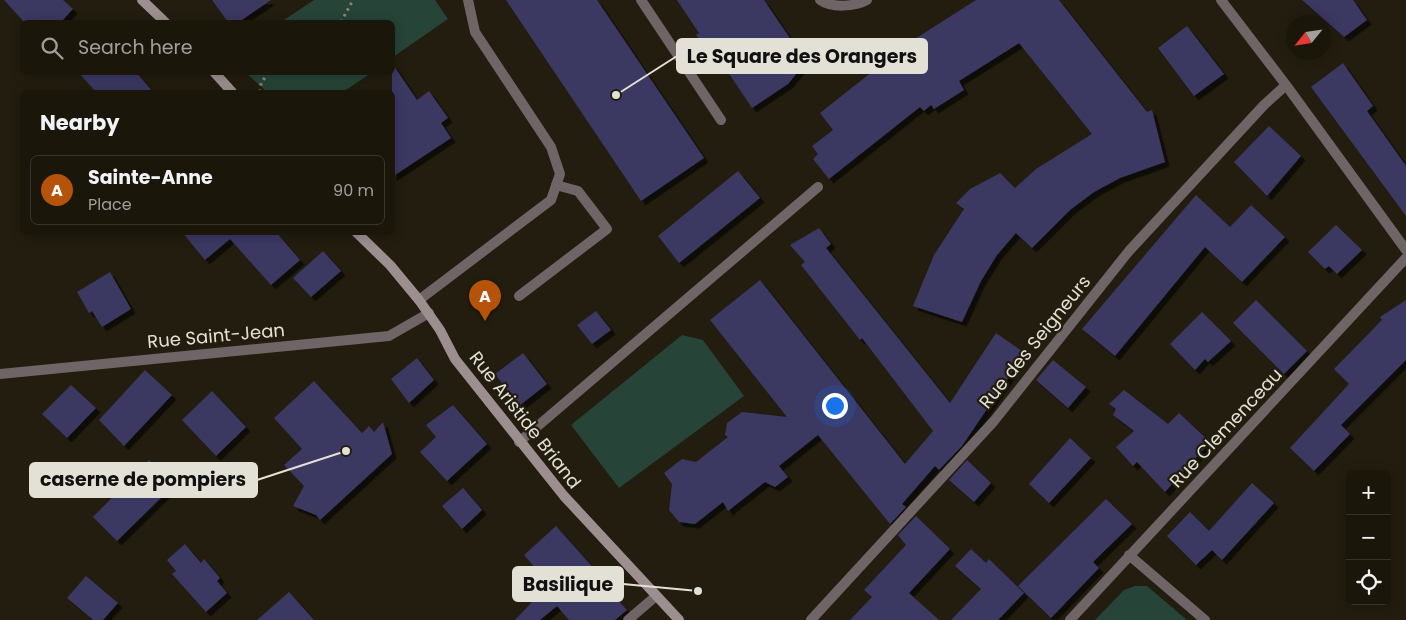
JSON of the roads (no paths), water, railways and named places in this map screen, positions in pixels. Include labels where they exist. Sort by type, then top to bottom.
[{"type":"main road","points":[[142,0],[163,20]]},
{"type":"main road","points":[[217,75],[230,90]]},
{"type":"main road","name":"Rue Aristide Briand","points":[[359,235],[390,265],[419,300],[455,359],[519,442],[564,496],[679,620]]},
{"type":"street","points":[[419,300],[552,200],[560,174],[551,147],[475,32],[468,0]]},
{"type":"street","points":[[641,0],[721,120]]},
{"type":"street","points":[[820,0],[828,5],[861,3],[867,0]]},
{"type":"street","points":[[1221,0],[1286,85],[1406,250]]},
{"type":"street","name":"Rue des Seigneurs","points":[[811,620],[994,421],[1129,251],[1264,105],[1286,85]]},
{"type":"street","points":[[519,296],[608,229],[578,191],[556,185]]},
{"type":"street","points":[[519,442],[818,187]]},
{"type":"street","name":"Rue Clemenceau","points":[[1070,620],[1406,258]]},
{"type":"street","name":"Rue Saint-Jean","points":[[0,374],[389,336],[428,313]]},
{"type":"street","points":[[1129,555],[1205,620]]},
{"type":"street","points":[[628,620],[656,596]]},
{"type":"place","name":"Le Square des Orangers","points":[[616,95]]},
{"type":"place","name":"Sainte-Anne","points":[[485,321]]},
{"type":"place","name":"caserne de pompiers","points":[[346,451]]},
{"type":"place","name":"Basilique","points":[[698,591]]}]
